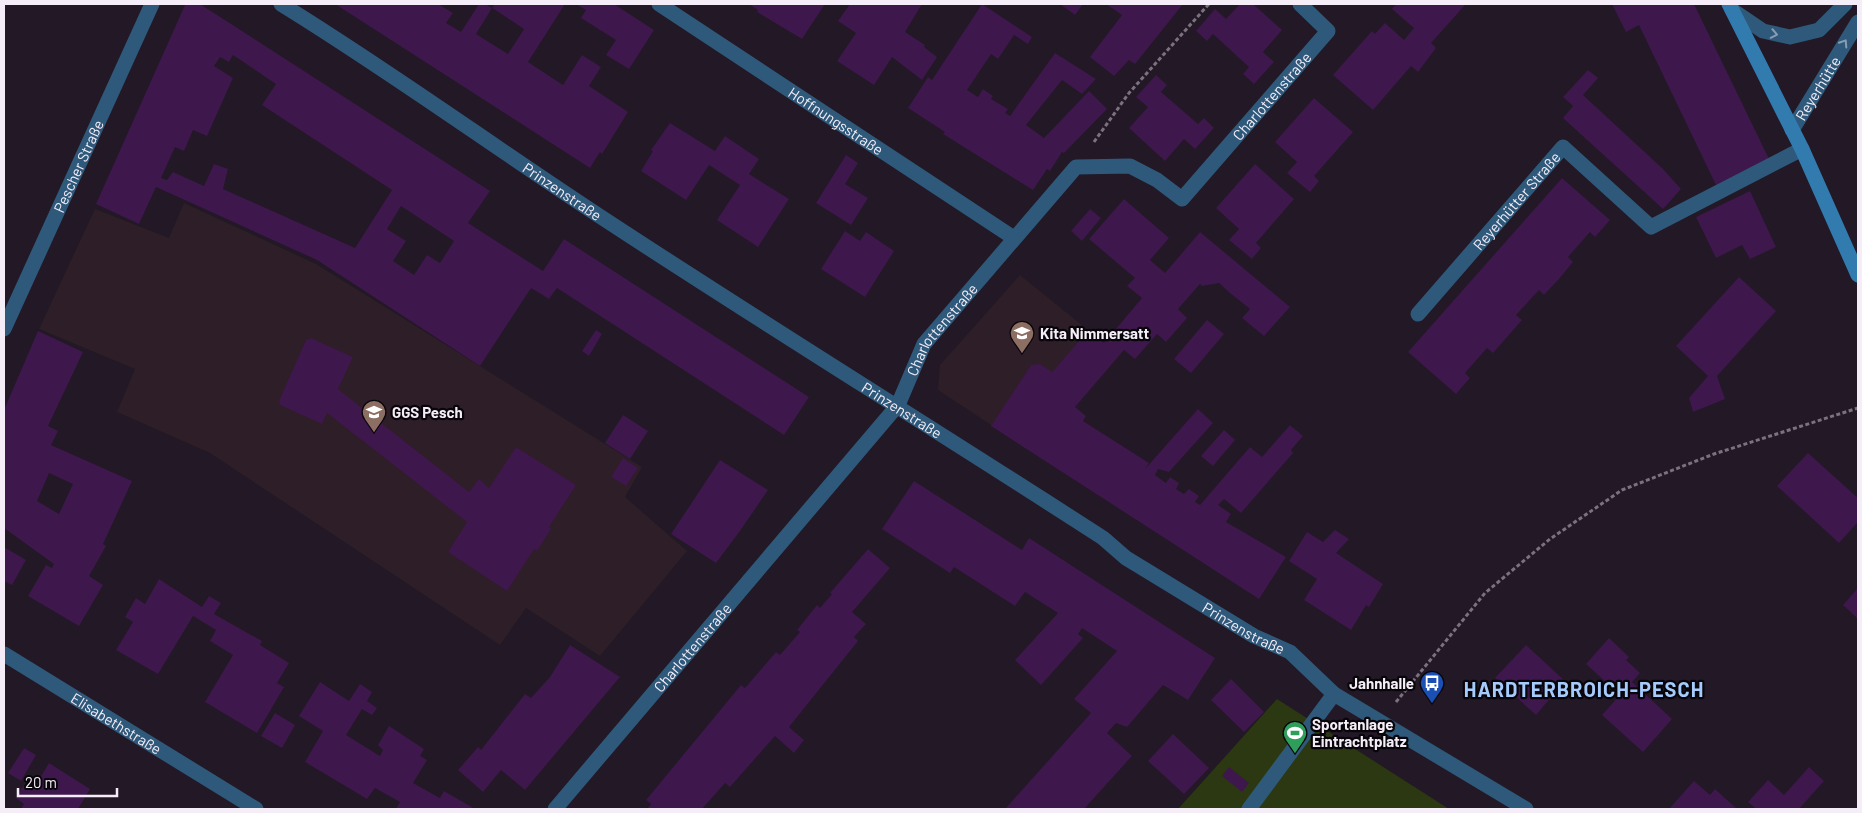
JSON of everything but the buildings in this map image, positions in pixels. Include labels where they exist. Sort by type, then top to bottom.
[{"type":"street","name":"Pescher Straße","points":[[4,328],[152,4]]},
{"type":"street","name":"Prinzenstraße","points":[[281,4],[337,38],[516,161],[680,269],[898,405],[1103,538],[1126,558],[1254,636],[1290,652],[1334,694],[1526,809]]},
{"type":"street","name":"Hoffnungsstraße","points":[[659,4],[1014,238]]},
{"type":"street","name":"Charlottenstraße","points":[[554,809],[898,405],[924,344],[1076,167],[1130,166],[1157,180],[1182,199],[1328,31],[1300,4]]},
{"type":"street","points":[[1731,7],[1763,32],[1790,37],[1819,30],[1845,4]]},
{"type":"street","points":[[1731,7],[1802,149],[1858,275]]},
{"type":"street","name":"Reyerhütte","points":[[1792,130],[1858,22]]},
{"type":"street","name":"Reyerhütter Straße","points":[[1418,314],[1563,147],[1651,227],[1802,149]]},
{"type":"street","name":"Elisabethstraße","points":[[4,654],[256,809]]},
{"type":"street","points":[[1249,809],[1334,694]]},
{"type":"path","points":[[1076,167],[1129,93],[1209,4]]},
{"type":"path","points":[[1379,722],[1485,593],[1550,539],[1622,490],[1714,454],[1858,408]]},
{"type":"shaded area","name":"GGS Pesch","points":[[184,203],[316,264],[642,467],[625,497],[687,551],[600,656],[526,608],[500,645],[210,453],[117,412],[135,369],[39,329],[95,209],[169,238]]},
{"type":"shaded area","name":"Kita Nimmersatt","points":[[1020,275],[1104,343],[1023,446],[938,390],[940,365]]},
{"type":"green space","name":"Sportanlage Eintrachtplatz","points":[[1277,699],[1449,809],[1178,809]]},
{"type":"place","name":"Kita Nimmersatt","points":[[1022,354]]},
{"type":"place","name":"GGS Pesch","points":[[374,433]]},
{"type":"place","name":"Jahnhalle","points":[[1432,704]]},
{"type":"place","name":"Sportanlage Eintrachtplatz","points":[[1295,754]]},
{"type":"district","name":"HARDTERBROICH-PESCH","points":[[1584,689]]}]
